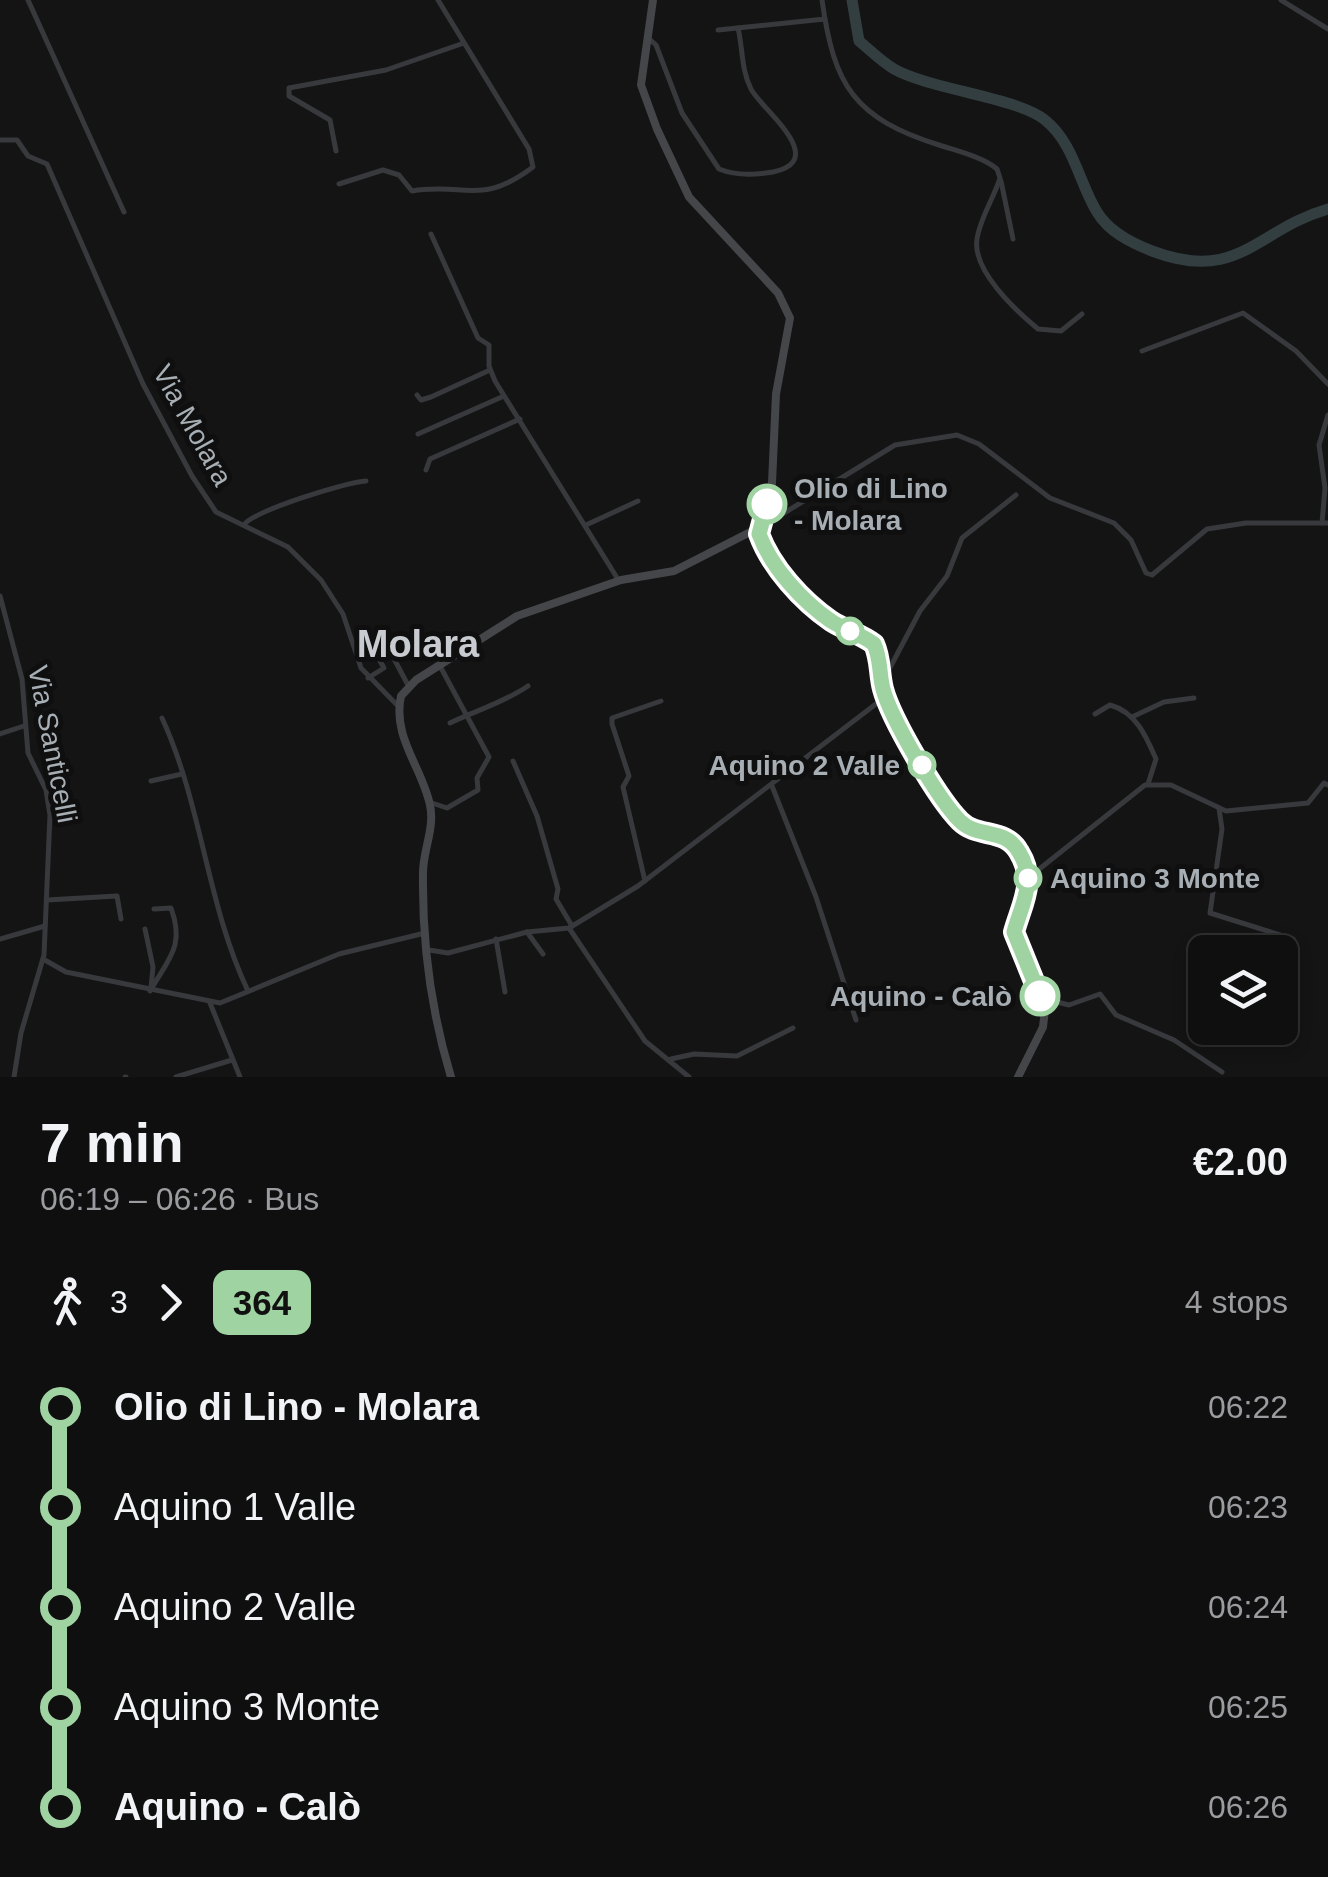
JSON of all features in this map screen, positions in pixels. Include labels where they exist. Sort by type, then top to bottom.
[{"type":"street","points":[[28,0],[124,212]]},
{"type":"street","points":[[338,184],[384,170],[399,175],[412,191],[469,193],[502,187],[533,167],[529,149],[438,0]]},
{"type":"street","points":[[652,0],[641,72],[644,96],[679,181],[788,309],[790,328],[776,394],[772,482],[760,527],[767,552],[804,598],[830,620],[874,644],[886,697],[924,770],[960,822],[1010,840],[1020,852],[1028,878],[1026,902],[1014,932],[1041,998],[1043,1027],[1018,1077]]},
{"type":"street","points":[[822,0],[830,53],[853,99],[896,129],[990,163],[1000,178],[1013,240]]},
{"type":"street","points":[[1280,0],[1328,29]]},
{"type":"street","points":[[718,30],[825,19]]},
{"type":"street","points":[[647,37],[656,45],[692,132],[719,169],[748,174],[783,170],[795,153],[791,140],[784,126],[751,91],[738,28]]},
{"type":"street","points":[[336,150],[330,120],[289,96],[289,88],[386,70],[464,43]]},
{"type":"street","name":"Via Molara","points":[[0,140],[17,140],[28,156],[48,164],[66,215],[176,450],[216,512],[288,547],[334,596],[354,656],[368,678],[398,706]]},
{"type":"street","points":[[1000,178],[977,235],[976,256],[1038,329],[1060,332],[1082,314]]},
{"type":"street","points":[[430,234],[478,338],[489,344],[490,370],[504,396],[619,581]]},
{"type":"street","points":[[1142,351],[1243,313],[1296,351],[1328,384]]},
{"type":"street","points":[[417,395],[421,400],[431,398],[490,370]]},
{"type":"street","points":[[418,434],[504,396]]},
{"type":"street","points":[[451,1077],[433,1011],[425,933],[423,877],[432,824],[430,802],[401,732],[398,706],[409,687],[517,616],[619,581],[674,571],[760,527],[894,445],[949,435],[968,437],[1050,498],[1114,524],[1131,540],[1146,573],[1152,575],[1207,529],[1246,523],[1325,523],[1319,445],[1328,415]]},
{"type":"street","points":[[426,470],[430,459],[520,419]]},
{"type":"street","points":[[244,525],[248,518],[336,485],[366,480]]},
{"type":"street","points":[[882,681],[890,675],[920,610],[947,576],[962,538],[1016,495]]},
{"type":"street","points":[[586,525],[638,502]]},
{"type":"street","name":"Via Santicelli","points":[[0,596],[22,679],[24,726],[50,815],[42,959],[21,1033],[14,1077]]},
{"type":"street","points":[[368,678],[384,668],[380,660],[392,655],[409,687]]},
{"type":"street","points":[[430,802],[447,808],[478,790],[477,778],[489,757],[440,666]]},
{"type":"street","points":[[450,723],[501,704],[528,686]]},
{"type":"street","points":[[429,950],[448,952],[527,932],[570,927],[645,881],[886,697]]},
{"type":"street","points":[[1132,717],[1164,702],[1194,698]]},
{"type":"street","points":[[645,881],[623,787],[628,776],[612,718],[661,701]]},
{"type":"street","points":[[1028,878],[1148,784],[1156,759],[1132,717],[1110,704],[1095,714]]},
{"type":"street","points":[[162,718],[183,774],[218,904],[248,991]]},
{"type":"street","points":[[0,734],[24,726]]},
{"type":"street","points":[[512,762],[537,816],[558,889],[556,899],[570,927],[645,1041],[689,1077]]},
{"type":"street","points":[[150,781],[183,774]]},
{"type":"street","points":[[1148,784],[1171,786],[1226,812],[1308,802],[1324,783],[1328,785]]},
{"type":"street","points":[[772,786],[816,897],[856,1020]]},
{"type":"street","points":[[1220,808],[1222,829],[1210,913],[1278,935]]},
{"type":"street","points":[[47,900],[117,896],[120,918]]},
{"type":"street","points":[[150,991],[175,950],[180,931],[171,908],[154,909]]},
{"type":"street","points":[[0,939],[44,926]]},
{"type":"street","points":[[145,929],[153,967],[150,991]]},
{"type":"street","points":[[527,932],[543,954]]},
{"type":"street","points":[[42,959],[66,972],[210,1003],[340,954],[425,933]]},
{"type":"street","points":[[496,939],[505,992]]},
{"type":"street","points":[[1041,998],[1069,1005],[1100,994],[1116,1015],[1174,1040],[1222,1072]]},
{"type":"street","points":[[210,1003],[240,1077]]},
{"type":"street","points":[[671,1059],[694,1054],[737,1056],[793,1028]]},
{"type":"street","points":[[176,1077],[232,1060]]},
{"type":"waterway","points":[[852,0],[859,41],[894,69],[1014,105],[1045,120],[1063,140],[1102,219],[1121,236],[1144,248],[1182,259],[1206,261],[1227,257],[1328,209]]},
{"type":"bus line","name":"364","points":[[767,504],[759,534],[767,552],[784,576],[822,614],[874,644],[888,703],[924,770],[960,822],[974,830],[1004,836],[1020,852],[1028,894],[1014,932],[1040,996]]},
{"type":"place","name":"Olio di Lino - Molara","points":[[767,504]]},
{"type":"place","name":"Aquino 2 Valle","points":[[922,765]]},
{"type":"place","name":"Aquino 3 Monte","points":[[1028,878]]},
{"type":"place","name":"Aquino - Calò","points":[[1040,996]]},
{"type":"district","name":"Molara","points":[[418,644]]}]
